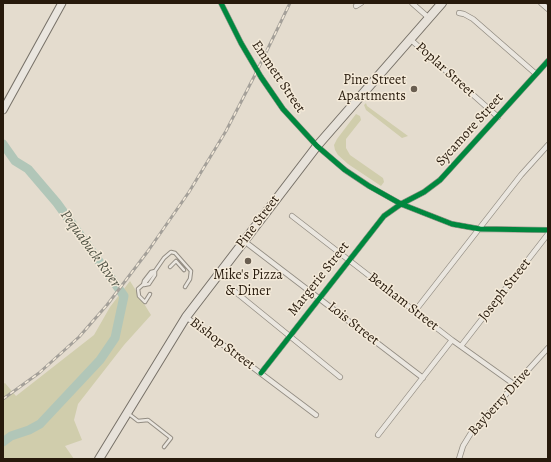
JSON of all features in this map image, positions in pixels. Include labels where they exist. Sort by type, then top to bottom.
[{"type":"highway","name":"Pine Street","points":[[99,459],[186,317],[317,146],[442,3]]},
{"type":"highway","points":[[95,459],[105,448]]},
{"type":"main road","points":[[3,110],[62,3]]},
{"type":"street","name":"Emmett Street","points":[[221,3],[241,43],[261,77],[283,109],[317,146],[345,170],[369,186],[401,204],[447,222],[480,229],[548,230]]},
{"type":"street","points":[[412,3],[429,18]]},
{"type":"street","points":[[541,3],[548,10]]},
{"type":"street","points":[[459,13],[473,19],[536,74]]},
{"type":"street","name":"Poplar Street","points":[[410,39],[498,117]]},
{"type":"street","name":"Sycamore Street","points":[[401,204],[424,192],[440,180],[548,61]]},
{"type":"street","points":[[415,311],[521,175],[548,146]]},
{"type":"street","name":"Margerie Street","points":[[261,373],[348,260],[384,216],[401,204]]},
{"type":"street","name":"Benham Street","points":[[292,216],[452,340],[515,385]]},
{"type":"street","name":"Joseph Street","points":[[461,346],[548,234]]},
{"type":"street","name":"Lois Street","points":[[244,241],[423,378]]},
{"type":"street","points":[[233,290],[340,377]]},
{"type":"street","name":"Bishop Street","points":[[186,317],[316,415]]},
{"type":"street","points":[[378,435],[452,340]]},
{"type":"street","name":"Bayberry Drive","points":[[459,459],[463,446],[471,433],[548,348]]},
{"type":"lane","points":[[150,294],[145,302],[139,296],[138,289],[143,285],[149,284],[155,275],[155,271],[164,258],[171,252],[175,252],[191,270],[190,280],[185,287]]},
{"type":"lane","points":[[170,267],[176,261],[184,270]]},
{"type":"lane","points":[[143,285],[144,281],[151,272],[155,271]]},
{"type":"lane","points":[[127,413],[138,421],[148,420],[171,438],[164,447]]},
{"type":"shaded area","points":[[366,103],[367,106],[408,136],[402,138],[366,110],[364,105]]},
{"type":"shaded area","points":[[356,114],[360,116],[361,120],[346,139],[346,148],[350,155],[383,178],[384,182],[381,186],[348,164],[338,155],[335,150],[334,145],[337,139]]},
{"type":"shaded area","points":[[130,281],[151,315],[124,345],[78,404],[74,420],[82,440],[65,446],[74,459],[3,459],[3,384],[5,383],[16,396],[94,335],[110,307]]},
{"type":"waterway","name":"Pequabuck River","points":[[3,144],[15,161],[28,169],[57,203],[124,296],[115,338],[100,360],[40,424],[29,430],[11,436],[3,442]]},
{"type":"railway","points":[[3,399],[39,373],[79,337],[107,305],[148,251],[189,192],[226,131],[290,3]]},
{"type":"cycle path","points":[[221,3],[241,43],[261,77],[283,109],[317,146],[345,170],[369,186],[401,204],[452,224],[480,229],[548,230]]},
{"type":"cycle path","points":[[261,373],[384,216],[401,204],[424,192],[440,180],[548,61]]},
{"type":"place","name":"Pine Street Apartments","points":[[414,89]]},
{"type":"place","name":"Mike's Pizza & Diner","points":[[248,261]]}]
